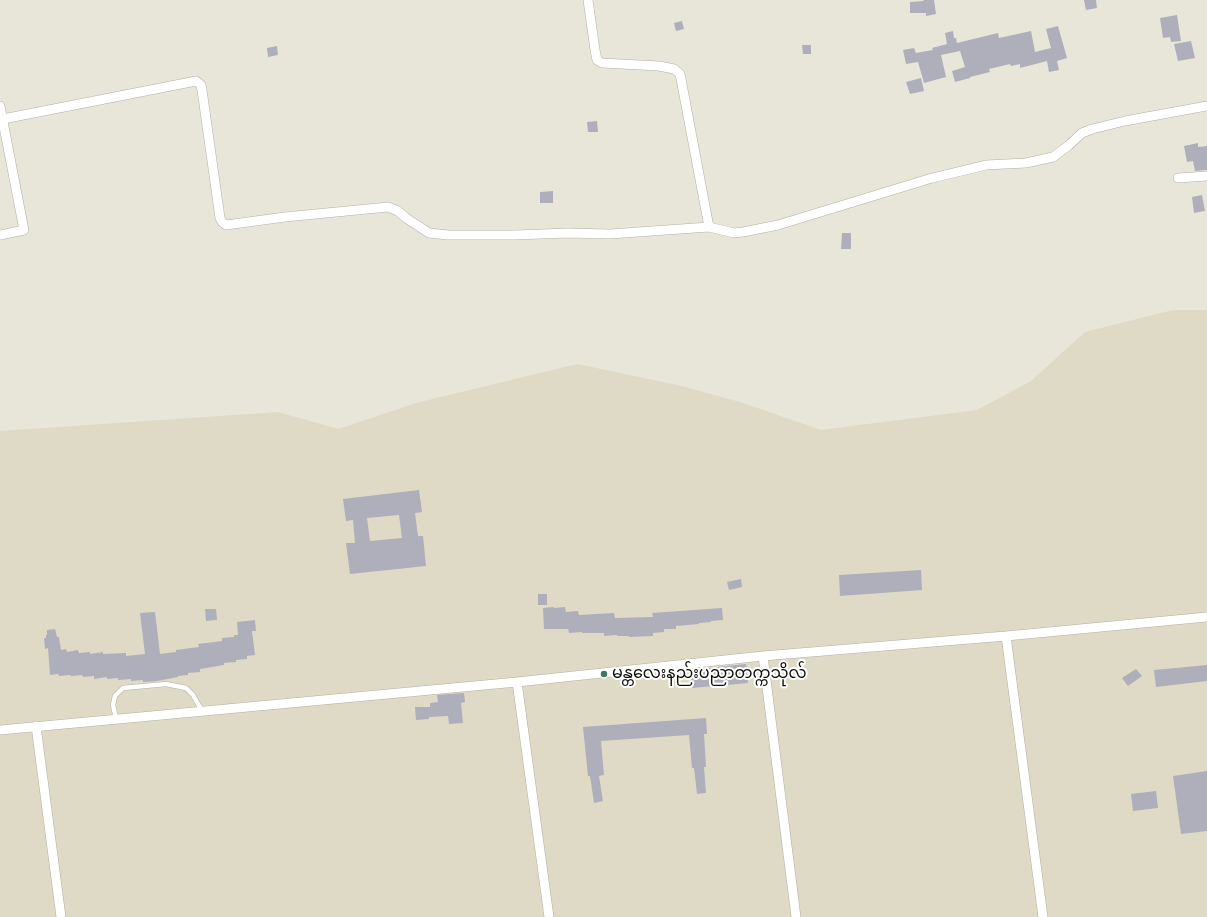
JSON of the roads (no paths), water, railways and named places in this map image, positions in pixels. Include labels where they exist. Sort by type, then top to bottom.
[{"type":"street","points":[[588,0],[597,60],[602,62],[659,66],[674,69],[680,74],[709,227]]},
{"type":"street","points":[[3,119],[196,81],[201,85],[202,90],[220,218],[226,225],[284,217],[388,207],[398,211],[429,233],[448,235],[568,233],[610,234],[709,227],[734,233],[778,225],[932,178],[986,165],[1026,163],[1053,157],[1082,133],[1087,131],[1125,121],[1207,106]]},
{"type":"street","points":[[0,106],[24,230],[0,235]]},
{"type":"street","points":[[1178,178],[1207,176]]},
{"type":"street","points":[[0,730],[517,682],[763,656],[1006,636],[1207,617]]},
{"type":"street","points":[[1006,636],[1043,917]]},
{"type":"street","points":[[763,656],[796,917]]},
{"type":"street","points":[[517,682],[549,917]]},
{"type":"street","points":[[36,726],[62,917]]},
{"type":"lane","points":[[116,719],[113,705],[115,696],[123,688],[166,684],[186,688],[193,695],[202,711]]},
{"type":"place","name":"မန္တလေးနည်းပညာတက္ကသိုလ်","points":[[604,674]]}]
